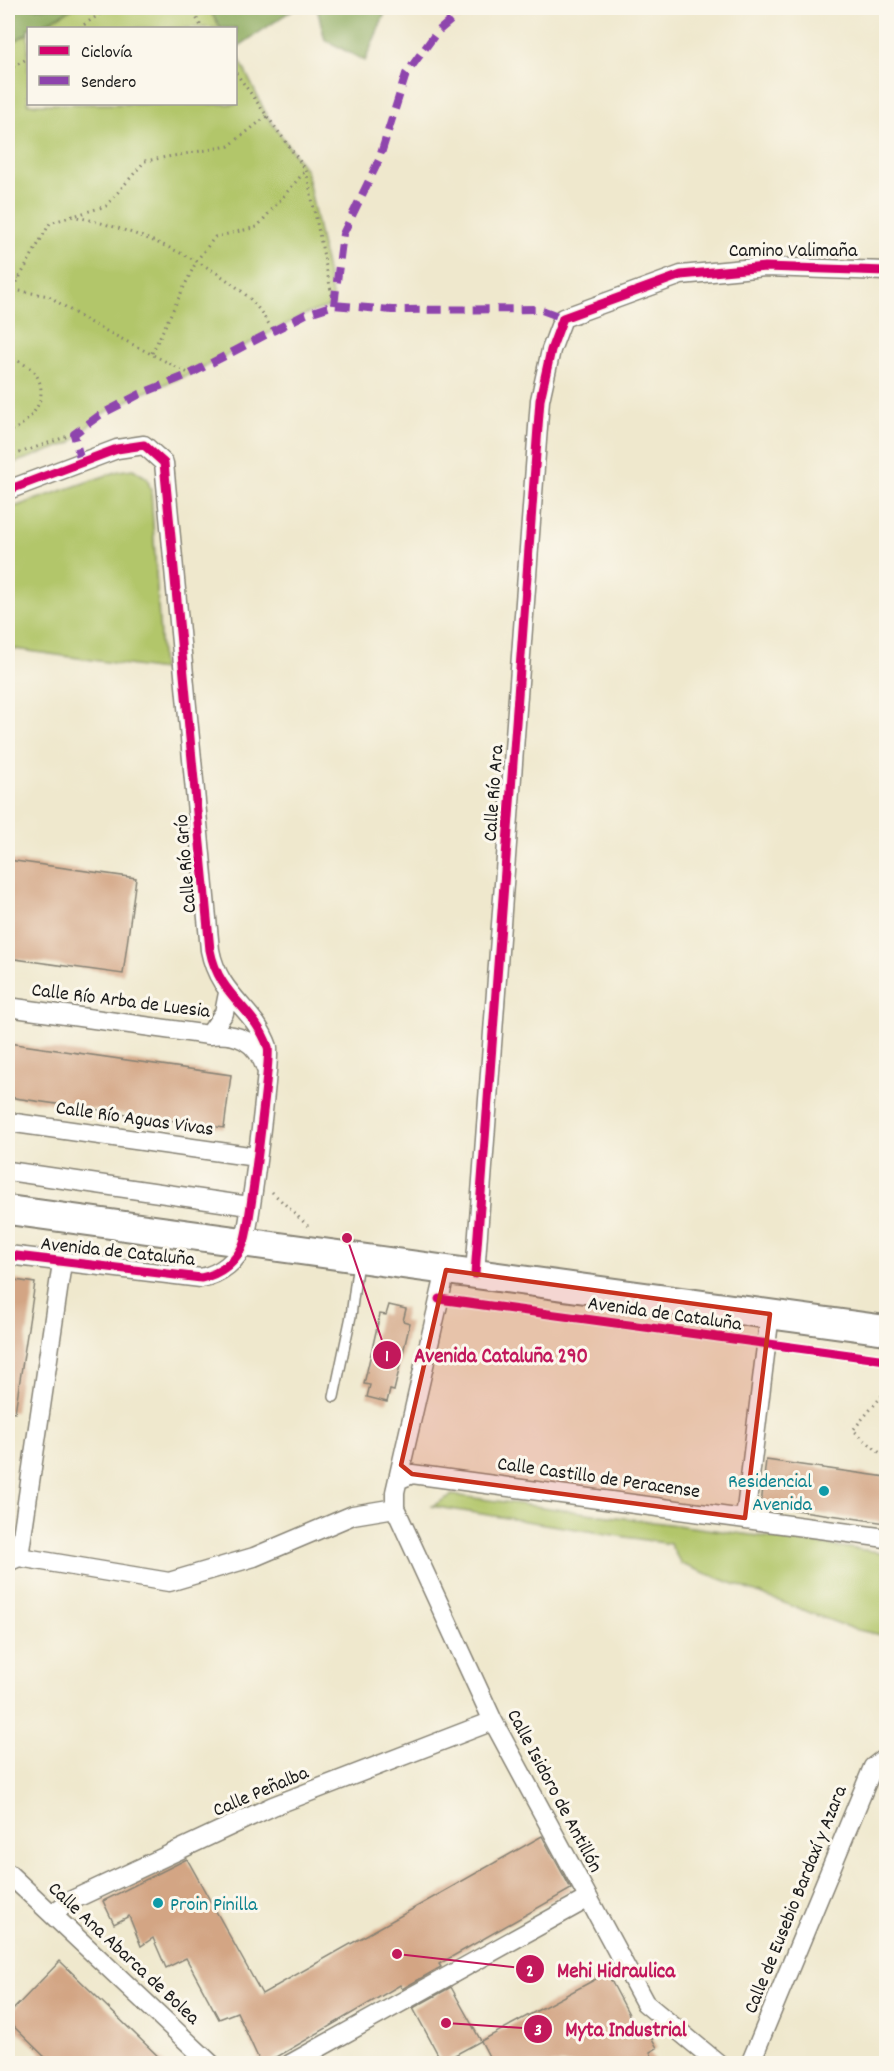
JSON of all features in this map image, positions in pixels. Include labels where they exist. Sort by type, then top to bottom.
[{"type":"main road","name":"Avenida de Cataluña","points":[[8,1210],[886,1330]]},
{"type":"street","name":"Camino Valimaña","points":[[563,318],[681,275],[765,267],[886,272]]},
{"type":"street","name":"Calle Río Ara","points":[[475,1274],[540,400],[550,350],[563,318]]},
{"type":"street","name":"Calle Río Grío","points":[[8,490],[117,449],[144,445],[164,463],[212,962],[233,999],[255,1022],[268,1048],[267,1074],[244,1243]]},
{"type":"street","name":"Calle Río Arba de Luesia","points":[[229,1033],[238,1014],[233,999]]},
{"type":"street","points":[[209,1035],[233,999]]},
{"type":"street","name":"Calle Río Arba de Luesia","points":[[8,1007],[209,1035],[229,1033],[253,1046],[262,1058],[267,1074]]},
{"type":"street","name":"Calle Río Aguas Vivas","points":[[8,1122],[256,1157]]},
{"type":"street","points":[[8,1171],[249,1206]]},
{"type":"street","name":"Avenida de Cataluña","points":[[8,1255],[201,1278],[214,1275],[225,1268],[244,1243]]},
{"type":"street","points":[[62,1263],[13,1560],[169,1582],[254,1557],[353,1515],[395,1508],[446,1270]]},
{"type":"street","points":[[745,1518],[770,1314]]},
{"type":"street","name":"Calle Castillo de Peracense","points":[[404,1473],[886,1538]]},
{"type":"street","name":"Calle Isidoro de Antillón","points":[[395,1508],[493,1721],[645,2003],[719,2064]]},
{"type":"street","name":"Calle Peñalba","points":[[52,1914],[70,1901],[273,1806],[493,1721]]},
{"type":"street","name":"Calle de Eusebio Bardaxí y Azara","points":[[750,2064],[873,1767],[886,1757]]},
{"type":"street","name":"Calle Ana Abarca de Bolea","points":[[8,1873],[211,2064]]},
{"type":"street","points":[[290,2064],[587,1899]]},
{"type":"lane","points":[[334,1397],[351,1316],[358,1258]]},
{"type":"path","points":[[80,27],[109,8]]},
{"type":"path","points":[[191,8],[201,27]]},
{"type":"path","points":[[8,70],[27,59]]},
{"type":"path","points":[[237,75],[306,170],[334,304]]},
{"type":"path","points":[[8,298],[10,289],[50,223],[69,215],[106,206],[145,161],[229,146],[267,116]]},
{"type":"path","points":[[152,352],[197,260],[215,237],[257,227],[306,170]]},
{"type":"path","points":[[69,215],[98,221],[197,260],[249,297],[273,330]]},
{"type":"path","points":[[8,272],[18,278]]},
{"type":"path","points":[[10,289],[49,296],[85,320],[152,352],[190,374]]},
{"type":"path","points":[[8,358],[11,357],[35,372],[40,392],[37,411],[20,427],[8,433]]},
{"type":"path","points":[[8,457],[74,434]]},
{"type":"path","points":[[273,1192],[310,1228]]},
{"type":"path","points":[[886,1391],[853,1430],[886,1458]]},
{"type":"highlighted area","points":[[446,1270],[770,1314],[745,1518],[412,1474],[401,1465]]},
{"type":"green space","points":[[8,8],[74,8],[38,27],[27,27],[27,34],[8,45]]},
{"type":"green space","points":[[74,8],[208,8],[220,27],[38,27]]},
{"type":"green space","points":[[208,8],[295,8],[237,47],[237,27],[220,27]]},
{"type":"green space","points":[[317,8],[387,8],[365,61],[325,40]]},
{"type":"green space","points":[[27,34],[27,105],[237,105],[237,54],[267,116],[306,170],[334,305],[306,314],[190,374],[140,394],[100,415],[71,443],[8,465],[8,45]]},
{"type":"green space","points":[[133,469],[147,478],[151,491],[162,670],[8,648],[8,509],[119,471]]},
{"type":"green space","points":[[452,1495],[886,1553],[886,1636],[853,1629],[681,1564],[670,1544],[432,1506]]},
{"type":"building","points":[[8,860],[136,878],[123,974],[8,958]]},
{"type":"building","points":[[8,1043],[231,1075],[224,1128],[8,1097]]},
{"type":"building","points":[[8,1279],[35,1283],[15,1412],[8,1411]]},
{"type":"building","points":[[389,1305],[406,1309],[403,1321],[410,1323],[394,1391],[390,1390],[387,1402],[367,1397],[370,1385],[364,1384],[380,1314],[386,1315]]},
{"type":"building","name":"Residencial Avenida","points":[[766,1460],[886,1477],[886,1523],[761,1505]]},
{"type":"building","points":[[542,1836],[571,1889],[439,1964],[441,1967],[402,1989],[400,1985],[265,2064],[261,2064],[237,2012],[219,2019],[186,1958],[166,1968],[153,1938],[141,1946],[129,1916],[114,1924],[103,1901],[187,1859],[262,1994]]},
{"type":"building","points":[[60,1961],[166,2064],[52,2064],[8,2021],[8,2015]]},
{"type":"building","points":[[607,1973],[640,2035],[648,2031],[657,2048],[650,2052],[656,2064],[493,2064],[481,2041]]},
{"type":"building","points":[[451,1987],[481,2041],[442,2062],[413,2008]]},
{"type":"marked path","points":[[334,305],[343,234],[379,160],[406,74],[437,32],[465,8]]},
{"type":"marked path","points":[[81,462],[74,434],[100,415],[140,394],[190,374],[306,314],[334,305],[392,310],[539,309],[563,318]]},
{"type":"cycle path","points":[[475,1274],[540,400],[551,350],[563,318],[681,275],[765,267],[886,271]]},
{"type":"cycle path","points":[[8,490],[117,449],[144,445],[164,463],[210,950],[221,979],[262,1033],[268,1047],[259,1142],[247,1229],[241,1249],[227,1266],[201,1278],[8,1255]]},
{"type":"cycle path","points":[[439,1299],[886,1360]]},
{"type":"place","name":"Avenida Cataluña 290","points":[[347,1238]]},
{"type":"place","name":"Residencial Avenida","points":[[824,1491]]},
{"type":"place","name":"Proin Pinilla","points":[[158,1903]]},
{"type":"place","name":"Mehi Hidraulica","points":[[397,1954]]},
{"type":"place","name":"Myta Industrial","points":[[446,2023]]}]
